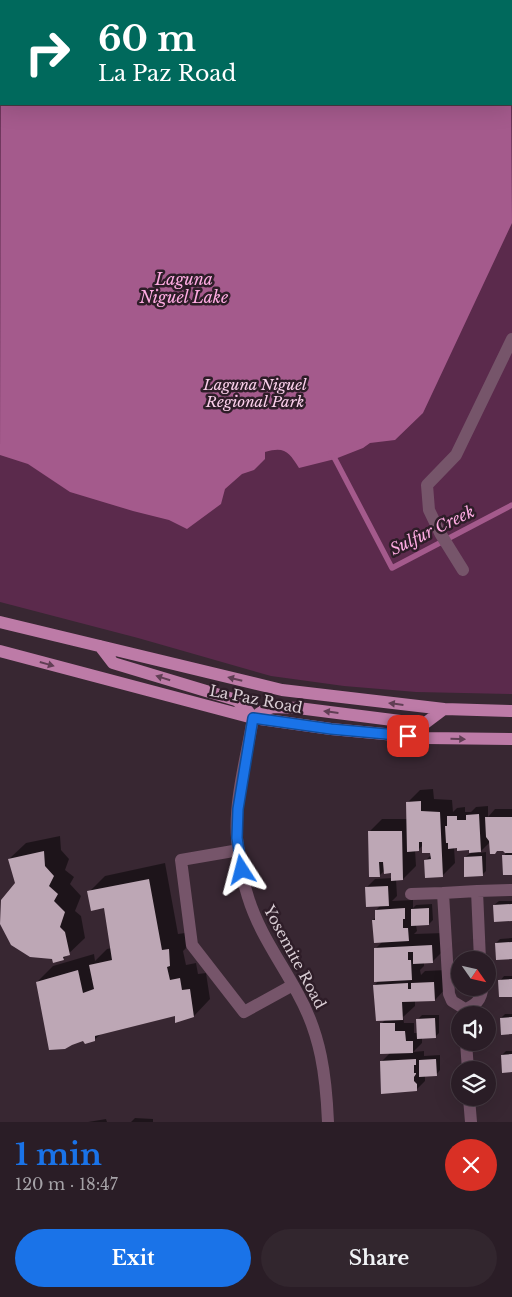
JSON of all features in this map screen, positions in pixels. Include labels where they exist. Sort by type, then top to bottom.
[{"type":"main road","name":"La Paz Road","points":[[0,622],[282,690],[444,709],[512,712]]},
{"type":"main road","points":[[100,646],[113,663],[236,700],[245,707],[253,718],[264,710],[273,707],[298,708],[424,724],[444,709]]},
{"type":"main road","name":"La Paz Road","points":[[0,651],[253,718],[331,729],[427,738],[512,739]]},
{"type":"street","points":[[463,570],[450,551],[429,510],[427,485],[456,455],[512,339]]},
{"type":"street","name":"Yosemite Road","points":[[253,718],[238,809],[237,838],[247,896],[258,926],[293,985],[309,1017],[319,1046],[326,1081],[328,1122]]},
{"type":"street","points":[[239,850],[180,860],[192,945],[244,1012],[293,985]]},
{"type":"street","points":[[411,894],[512,890]]},
{"type":"street","points":[[477,892],[480,951]]},
{"type":"street","points":[[443,893],[449,994],[452,1001],[458,1006]]},
{"type":"street","points":[[473,1006],[479,1001],[481,996]]},
{"type":"street","points":[[470,1106],[471,1122]]},
{"type":"green space","name":"Laguna Niguel Lake","points":[[0,105],[512,105],[512,694],[416,692],[344,686],[271,676],[138,638],[0,602]]},
{"type":"water","name":"Laguna Niguel Lake","points":[[1,105],[511,105],[512,223],[423,413],[395,440],[370,443],[363,448],[335,459],[299,468],[289,454],[282,450],[265,452],[265,459],[254,470],[242,474],[225,489],[221,504],[187,529],[169,520],[70,492],[28,464],[0,455]]},
{"type":"building","points":[[421,801],[421,811],[440,812],[443,877],[425,878],[424,860],[431,859],[430,853],[422,853],[422,842],[419,842],[419,851],[407,852],[406,802]]},
{"type":"building","points":[[479,814],[481,852],[469,853],[469,850],[457,851],[457,848],[448,849],[445,826],[447,826],[447,816],[457,816],[457,820],[466,820],[466,815]]},
{"type":"building","points":[[485,817],[512,817],[512,853],[497,851],[495,854],[490,854],[489,841],[486,837]]},
{"type":"building","points":[[368,831],[402,831],[403,880],[391,881],[391,873],[384,874],[383,862],[379,862],[380,877],[369,877]]},
{"type":"building","points":[[44,851],[45,866],[54,876],[49,886],[58,894],[54,901],[65,912],[60,927],[65,932],[70,955],[63,957],[64,960],[53,963],[52,959],[30,957],[11,945],[0,924],[1,900],[15,883],[8,859]]},
{"type":"building","points":[[502,855],[512,855],[512,875],[503,875]]},
{"type":"building","points":[[482,856],[483,876],[464,877],[464,857]]},
{"type":"building","points":[[149,879],[162,950],[169,949],[170,966],[167,967],[170,980],[180,978],[182,990],[190,989],[194,1017],[175,1023],[175,1016],[95,1036],[95,1041],[85,1044],[83,1041],[65,1049],[49,1050],[36,982],[78,970],[83,993],[94,989],[89,965],[112,960],[104,908],[91,911],[87,891]]},
{"type":"building","points":[[388,886],[389,906],[366,907],[365,887]]},
{"type":"building","points":[[512,904],[512,921],[494,922],[493,905]]},
{"type":"building","points":[[405,908],[403,928],[408,928],[409,941],[374,943],[372,920],[375,920],[375,910]]},
{"type":"building","points":[[429,908],[429,925],[411,926],[411,909]]},
{"type":"building","points":[[512,942],[512,959],[496,960],[495,943]]},
{"type":"building","points":[[432,945],[433,963],[413,964],[413,952],[408,952],[408,960],[411,960],[412,980],[374,982],[374,948]]},
{"type":"building","points":[[512,979],[512,997],[499,997],[498,980]]},
{"type":"building","points":[[434,982],[435,1001],[402,1002],[403,1020],[376,1021],[373,985],[408,983],[408,989],[411,989],[411,983]]},
{"type":"building","points":[[512,1017],[512,1034],[501,1035],[500,1018]]},
{"type":"building","points":[[435,1018],[436,1038],[417,1039],[416,1019]]},
{"type":"building","points":[[380,1023],[395,1023],[395,1031],[405,1031],[406,1041],[413,1041],[413,1053],[380,1054]]},
{"type":"building","points":[[512,1054],[512,1072],[502,1073],[501,1055]]},
{"type":"building","points":[[416,1059],[414,1081],[417,1084],[417,1091],[381,1094],[380,1061]]},
{"type":"building","points":[[436,1059],[437,1076],[419,1077],[419,1060]]},
{"type":"waterway","name":"Sulfur Creek","points":[[331,454],[392,568],[512,505]]},
{"type":"route","points":[[242,870],[237,838],[238,809],[253,718],[331,729],[408,736]]},
{"type":"park label","name":"Laguna Niguel Regional Park","points":[[255,392]]}]
